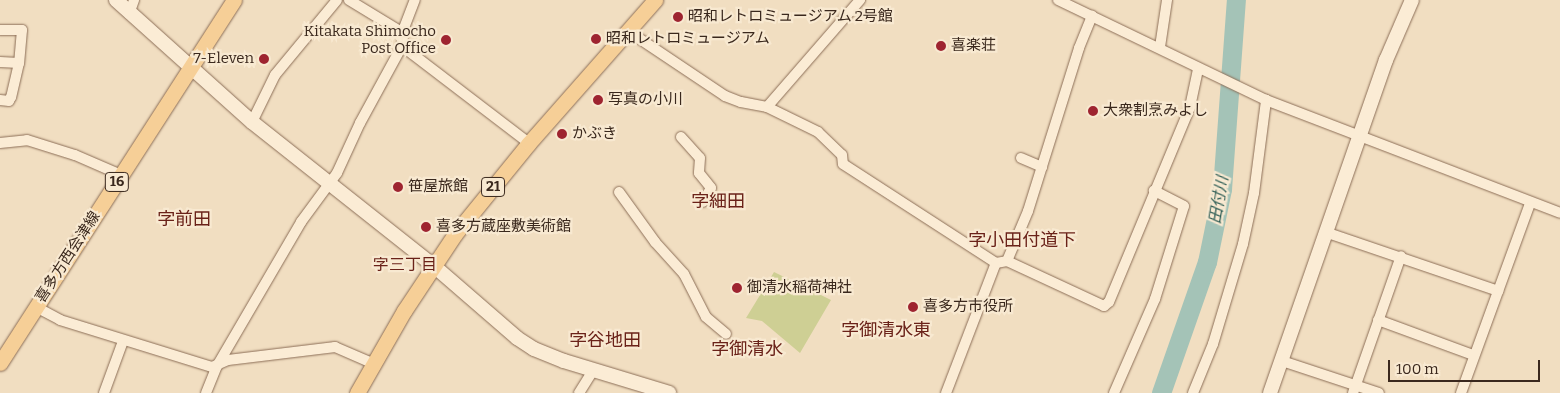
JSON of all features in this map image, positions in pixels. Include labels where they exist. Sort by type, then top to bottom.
[{"type":"main road","name":"喜多方西会津線","points":[[0,363],[234,0]]},
{"type":"main road","name":"21","points":[[357,393],[372,363],[455,234],[529,143],[653,1]]},
{"type":"street","points":[[116,0],[129,14],[252,122],[434,266],[534,349],[666,393]]},
{"type":"street","points":[[129,14],[134,0]]},
{"type":"street","points":[[252,122],[275,76],[337,0]]},
{"type":"street","points":[[349,0],[403,31]]},
{"type":"street","points":[[206,393],[217,366],[301,222],[331,185],[360,123],[402,46],[403,31],[415,0]]},
{"type":"street","points":[[767,107],[860,0]]},
{"type":"street","points":[[1058,0],[1160,47],[1203,71],[1266,100],[1560,213]]},
{"type":"street","points":[[1160,47],[1167,0]]},
{"type":"street","points":[[1270,393],[1328,233],[1386,60],[1412,0]]},
{"type":"street","points":[[946,393],[1042,167],[1079,48],[1092,16]]},
{"type":"street","points":[[0,30],[22,30],[20,63],[9,101],[0,100]]},
{"type":"street","points":[[628,31],[725,96],[767,107],[818,132],[842,155],[844,164],[1001,262],[1104,306],[1108,302],[1190,107],[1203,71]]},
{"type":"street","points":[[402,46],[529,143]]},
{"type":"street","points":[[0,62],[20,63]]},
{"type":"street","points":[[1194,393],[1213,344],[1243,244],[1254,193],[1266,100]]},
{"type":"street","points":[[681,137],[700,158],[699,173],[712,188],[703,202]]},
{"type":"street","points":[[0,143],[27,140],[75,155],[121,175]]},
{"type":"street","points":[[1021,158],[1042,167]]},
{"type":"street","points":[[1114,393],[1155,299],[1184,206],[1154,191]]},
{"type":"street","points":[[620,192],[655,242],[684,274],[706,317],[726,334]]},
{"type":"street","points":[[1461,393],[1473,355],[1530,203]]},
{"type":"street","points":[[1328,233],[1401,256],[1498,291]]},
{"type":"street","points":[[1354,389],[1401,256]]},
{"type":"street","points":[[36,307],[60,320],[123,341],[217,366],[228,360],[335,347],[372,363]]},
{"type":"street","points":[[1378,320],[1473,355]]},
{"type":"street","points":[[104,393],[123,341]]},
{"type":"street","points":[[1282,361],[1354,389],[1379,393]]},
{"type":"street","points":[[579,393],[594,369]]},
{"type":"green space","points":[[774,272],[831,300],[800,353],[762,321],[746,318]]},
{"type":"waterway","name":"田付川","points":[[1161,393],[1207,262],[1222,189],[1236,0]]},
{"type":"place","name":"昭和レトロミュージアム 2号館","points":[[678,17]]},
{"type":"place","name":"昭和レトロミュージアム","points":[[596,39]]},
{"type":"place","name":"Kitakata Shimocho Post Office","points":[[446,40]]},
{"type":"place","name":"喜楽荘","points":[[941,46]]},
{"type":"place","name":"7-Eleven","points":[[264,59]]},
{"type":"place","name":"写真の小川","points":[[598,100]]},
{"type":"place","name":"大衆割烹みよし","points":[[1093,111]]},
{"type":"place","name":"かぶき","points":[[562,134]]},
{"type":"place","name":"笹屋旅館","points":[[398,187]]},
{"type":"place","name":"喜多方蔵座敷美術館","points":[[426,227]]},
{"type":"place","name":"御清水稲荷神社","points":[[737,288]]},
{"type":"place","name":"喜多方市役所","points":[[913,307]]},
{"type":"district","name":"字細田","points":[[718,201]]},
{"type":"district","name":"字前田","points":[[184,219]]},
{"type":"district","name":"字小田付道下","points":[[1022,240]]},
{"type":"district","name":"字三丁目","points":[[405,265]]},
{"type":"district","name":"字御清水東","points":[[886,330]]},
{"type":"district","name":"字谷地田","points":[[605,340]]},
{"type":"district","name":"字御清水","points":[[747,349]]}]
